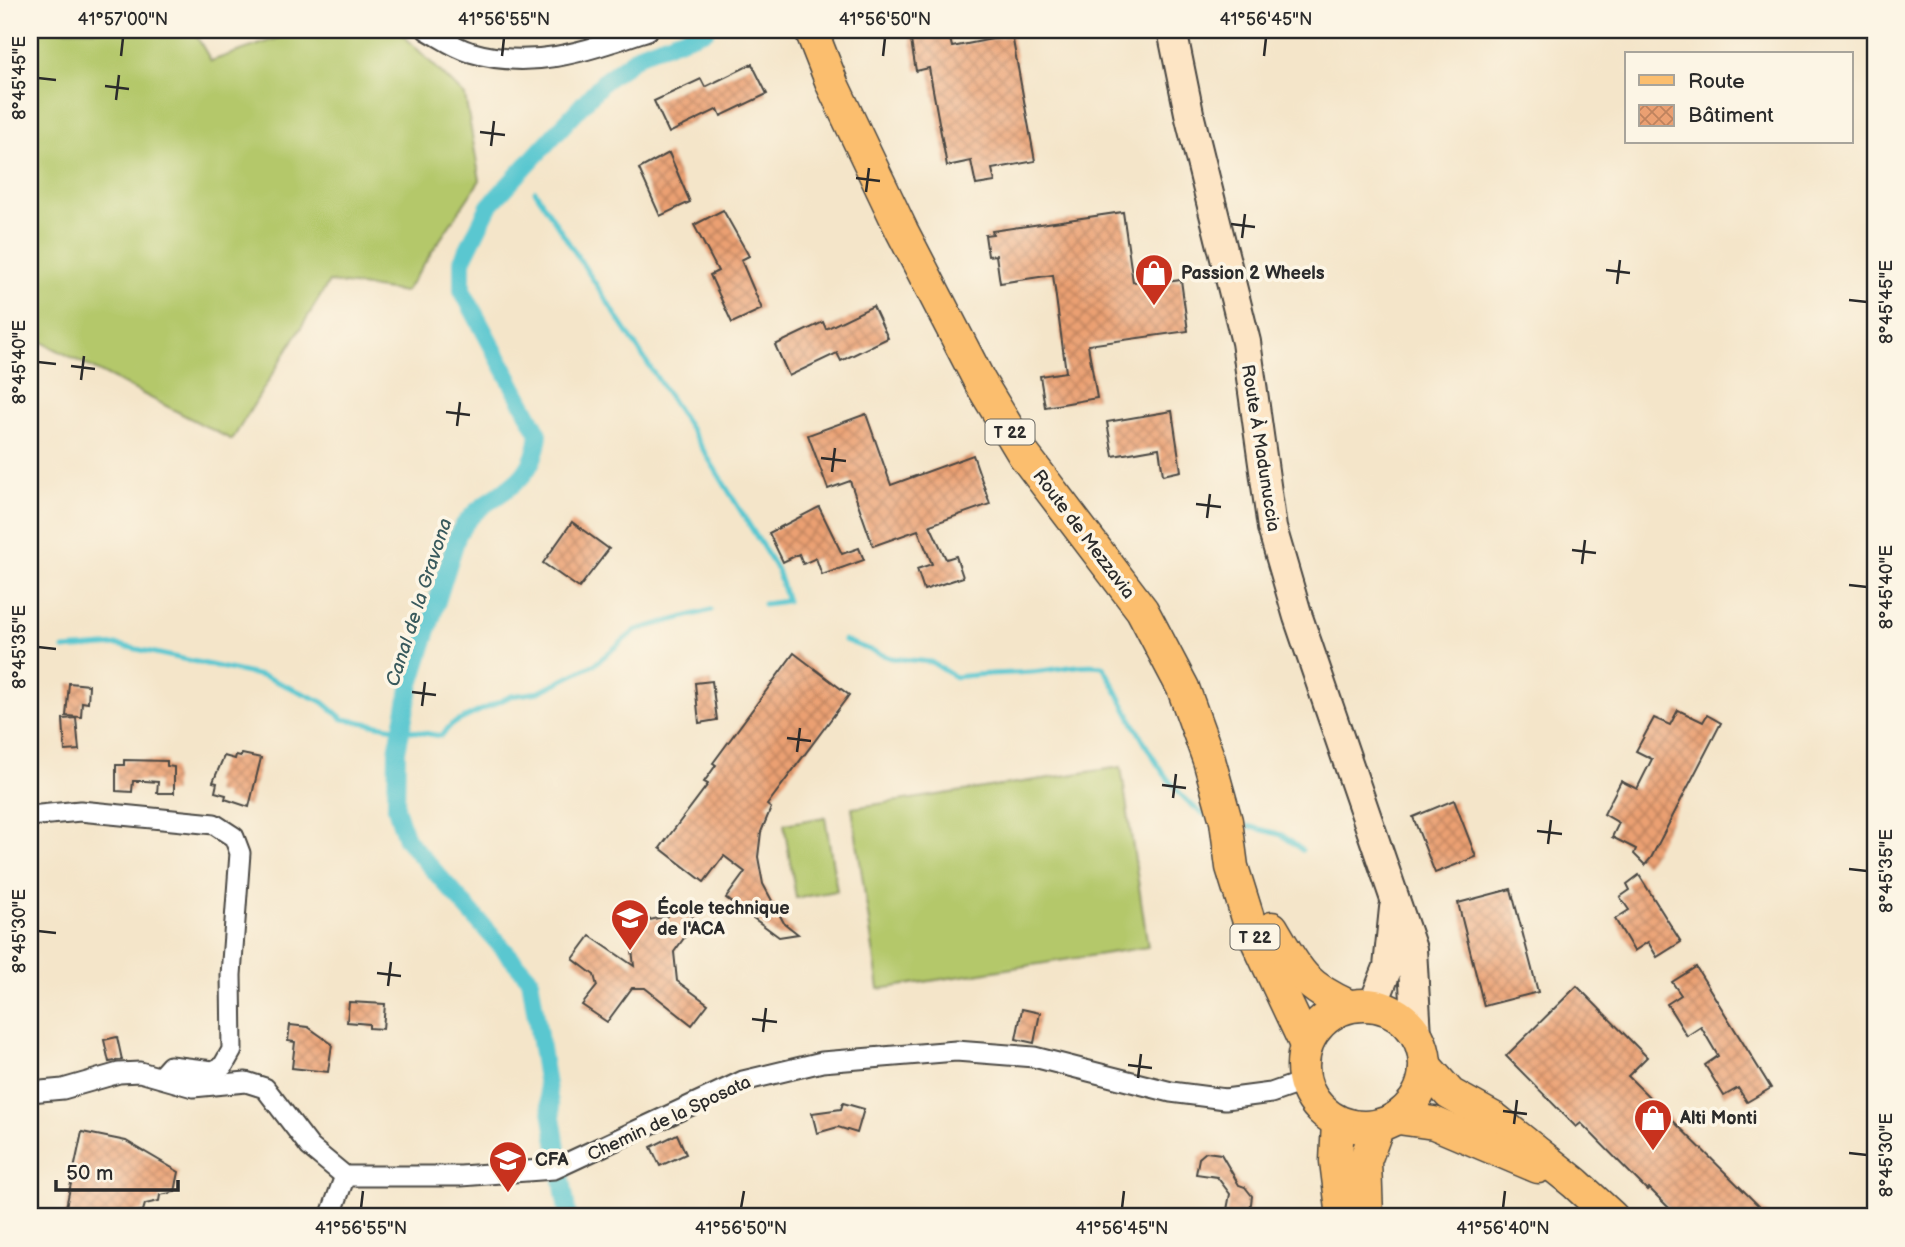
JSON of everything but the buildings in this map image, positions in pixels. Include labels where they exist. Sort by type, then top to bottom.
[{"type":"main road","name":"Route de Mezzavia","points":[[811,30],[833,86],[902,231],[980,382],[1024,455],[1142,610],[1183,688],[1209,760],[1226,821],[1262,913],[1301,976],[1319,993],[1361,1006]]},
{"type":"main road","name":"Route À Madunuccia","points":[[1172,30],[1190,118],[1246,342],[1272,528],[1298,617],[1412,949],[1418,1035]]},
{"type":"main road","name":"Route de Mezzavia","points":[[1226,821],[1232,867],[1251,928],[1307,1045]]},
{"type":"main road","name":"Route À Madunuccia","points":[[1361,1006],[1388,967],[1395,898]]},
{"type":"main road","points":[[1575,1183],[1434,1124],[1388,1122],[1351,1127],[1338,1122],[1323,1112],[1311,1098],[1304,1081],[1303,1063],[1307,1045],[1323,1021],[1361,1006],[1391,1010],[1406,1020],[1418,1035],[1426,1067],[1450,1094],[1495,1119],[1575,1183],[1612,1217]]},
{"type":"main road","points":[[1367,1217],[1366,1161],[1388,1122],[1418,1097],[1426,1067]]},
{"type":"main road","points":[[1338,1122],[1336,1161],[1343,1217]]},
{"type":"street","points":[[427,30],[468,52],[524,62],[568,56],[648,30]]},
{"type":"street","points":[[30,816],[80,811],[214,824],[234,837],[240,853],[231,975],[232,1050],[223,1066],[213,1071],[170,1066],[161,1076]]},
{"type":"street","name":"Chemin de la Sposata","points":[[345,1176],[461,1176],[560,1167],[743,1081],[822,1062],[956,1051],[1034,1057],[1171,1092],[1225,1099],[1271,1093],[1304,1081]]},
{"type":"street","points":[[30,1092],[63,1089],[119,1073],[140,1072],[193,1087],[246,1082],[265,1088],[310,1147],[345,1176],[330,1217]]},
{"type":"green space","points":[[30,30],[193,30],[211,61],[302,30],[398,30],[465,96],[480,180],[405,292],[329,282],[232,440],[30,336]]},
{"type":"green space","points":[[1121,767],[1148,947],[879,989],[852,808]]},
{"type":"green space","points":[[825,817],[837,891],[796,898],[784,824]]},
{"type":"waterway","name":"Canal de la Gravona","points":[[568,1217],[530,979],[406,839],[396,808],[397,751],[411,684],[458,534],[481,507],[506,490],[527,470],[535,454],[539,434],[462,290],[462,261],[489,206],[604,81],[642,53],[706,30]]},
{"type":"waterway","points":[[535,191],[691,430],[777,570],[787,601],[764,604]]},
{"type":"waterway","points":[[64,649],[118,645],[266,677],[323,702],[343,719],[441,736],[452,724],[511,696],[539,692],[595,664],[636,630],[711,610]]},
{"type":"waterway","points":[[844,640],[891,658],[931,662],[955,677],[1085,665],[1103,666],[1160,768],[1173,786],[1205,815]]},
{"type":"waterway","points":[[1248,826],[1282,835],[1302,850]]},
{"type":"place","name":"Passion 2 Wheels","points":[[1154,307]]},
{"type":"place","name":"École technique de l'ACA","points":[[630,952]]},
{"type":"place","name":"Alti Monti","points":[[1653,1152]]},
{"type":"place","name":"CFA","points":[[508,1194]]}]
